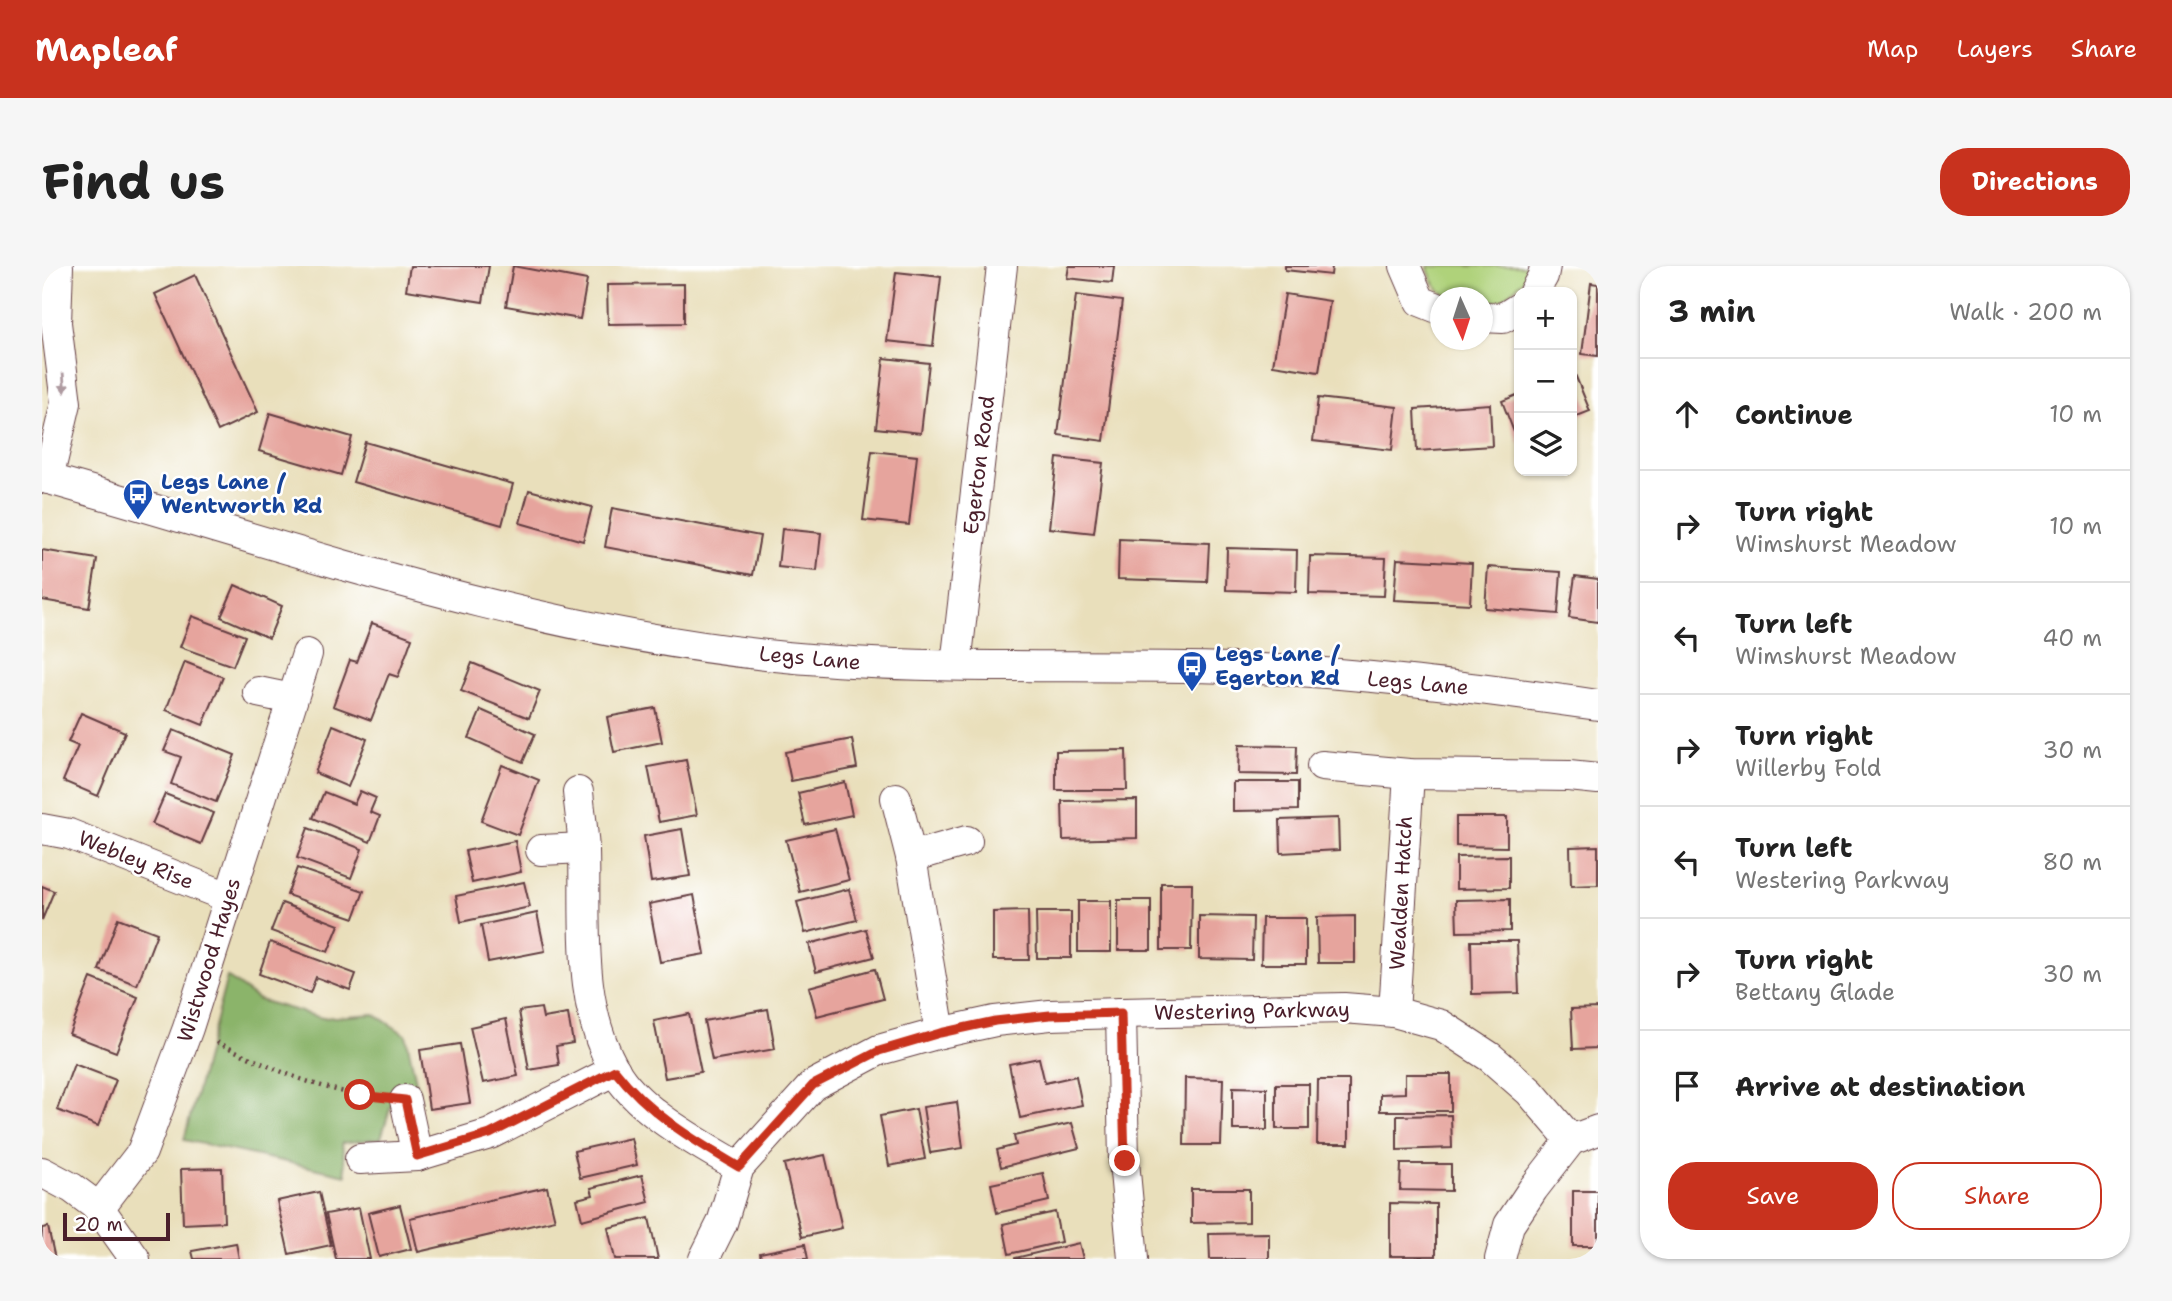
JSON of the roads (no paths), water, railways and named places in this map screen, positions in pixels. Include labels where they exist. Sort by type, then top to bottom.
[{"type":"street","points":[[45,478],[66,403],[56,323],[58,266]]},
{"type":"street","name":"Egerton Road","points":[[956,665],[1002,266]]},
{"type":"street","points":[[1405,266],[1420,301],[1430,305]]},
{"type":"street","points":[[1537,287],[1545,266]]},
{"type":"street","points":[[1493,318],[1503,318],[1514,311]]},
{"type":"street","name":"Legs Lane","points":[[45,478],[433,590],[573,625],[671,643],[768,656],[856,663],[1238,668],[1455,685],[1598,705]]},
{"type":"street","name":"Wistwood Hayes","points":[[99,1208],[142,1153],[188,1028],[307,654]]},
{"type":"street","points":[[258,692],[292,699]]},
{"type":"street","points":[[1322,766],[1409,774],[1569,776],[1598,779]]},
{"type":"street","name":"Wealden Hatch","points":[[1394,1012],[1409,774]]},
{"type":"street","points":[[578,792],[584,848],[587,984],[599,1033],[615,1070],[631,1090],[694,1141],[739,1167]]},
{"type":"street","points":[[895,798],[911,857],[940,1033]]},
{"type":"street","name":"Webley Rise","points":[[42,829],[69,834],[228,897]]},
{"type":"street","points":[[911,857],[967,841]]},
{"type":"street","points":[[541,850],[584,848]]},
{"type":"street","name":"Westering Parkway","points":[[704,1259],[722,1223],[739,1167],[813,1085],[879,1051],[940,1033],[995,1021],[1050,1015],[1121,1013],[1344,1008],[1394,1012],[1441,1025],[1490,1057],[1584,1135]]},
{"type":"street","points":[[1121,1013],[1125,1161],[1133,1259]]},
{"type":"street","points":[[360,1159],[417,1156],[490,1134],[615,1070]]},
{"type":"street","points":[[405,1100],[417,1156]]},
{"type":"street","points":[[1500,1259],[1509,1225],[1533,1189],[1584,1135]]},
{"type":"street","points":[[42,1172],[72,1188],[99,1208],[135,1259]]},
{"type":"place","name":"Legs Lane / Wentworth Rd","points":[[138,521]]},
{"type":"place","name":"Legs Lane / Egerton Rd","points":[[1192,693]]}]
